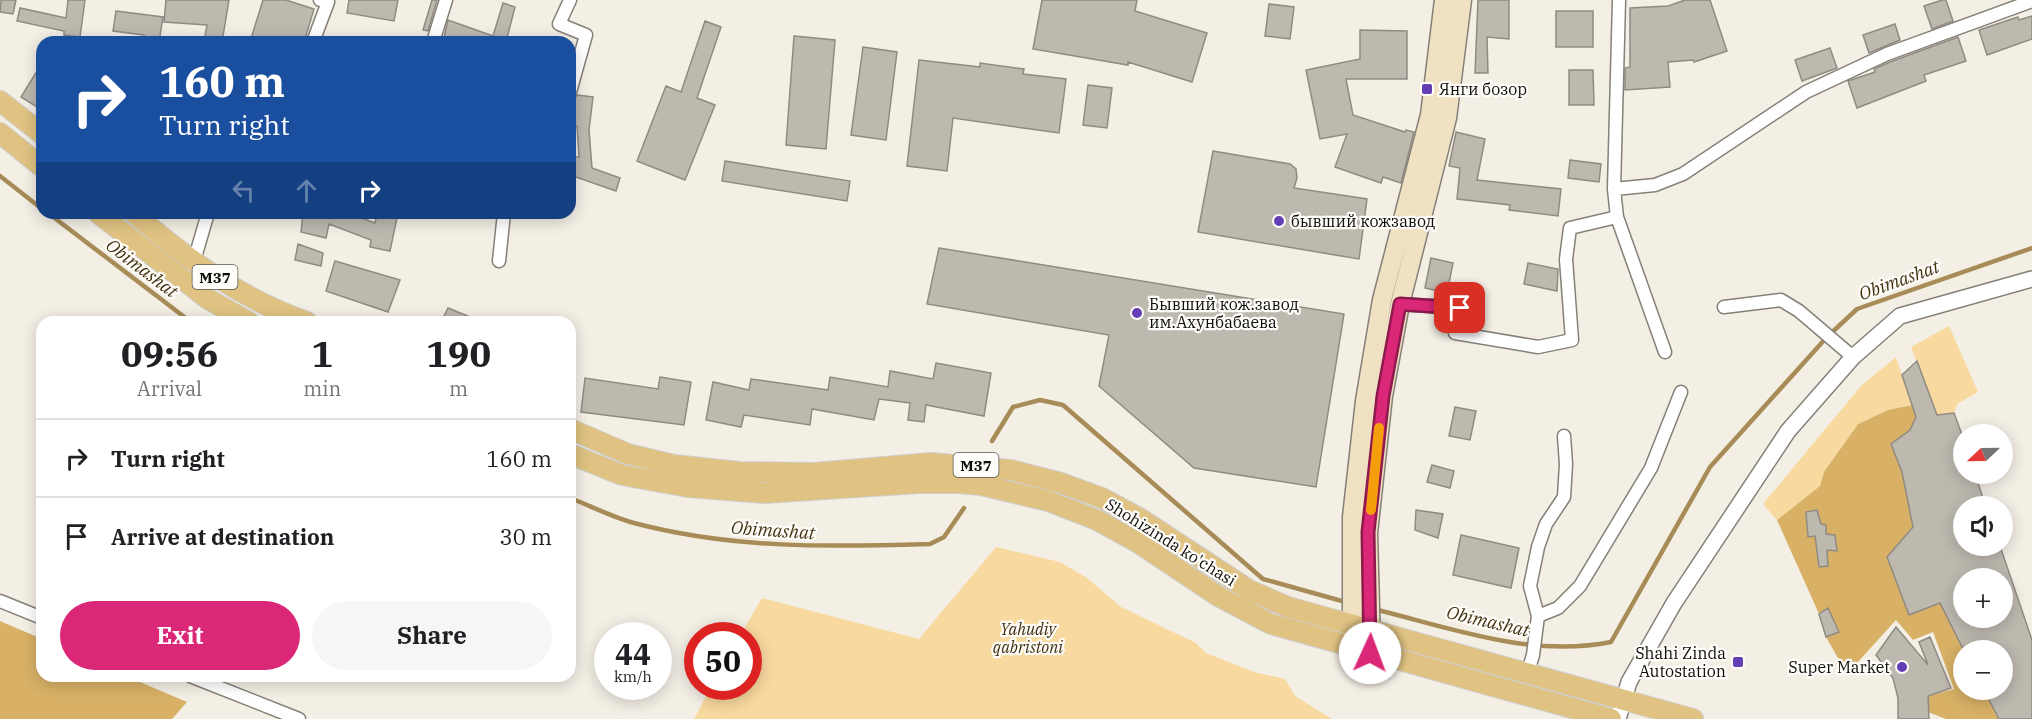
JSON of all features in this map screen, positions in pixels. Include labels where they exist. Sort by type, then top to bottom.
[{"type":"main road","points":[[1349,647],[1362,629],[1368,532],[1383,396],[1400,304],[1447,118],[1455,0]]},
{"type":"main road","points":[[1370,653],[1362,629],[1352,517],[1365,401],[1382,300],[1430,115],[1455,0]]},
{"type":"main road","points":[[0,101],[36,129]]},
{"type":"main road","points":[[0,134],[36,162]]},
{"type":"main road","name":"M37","points":[[106,219],[208,300],[238,316]]},
{"type":"main road","name":"M37","points":[[142,219],[223,283],[273,311],[288,316]]},
{"type":"main road","name":"Shohizinda ko'chasi","points":[[576,432],[628,454],[674,465],[739,472],[814,473],[940,463],[993,467],[1061,483],[1102,498],[1141,519],[1230,578],[1268,600],[1527,675],[1621,710],[1693,719]]},
{"type":"main road","name":"Shohizinda ko'chasi","points":[[576,456],[622,475],[688,487],[764,493],[919,483],[959,483],[981,485],[1048,501],[1107,525],[1250,615],[1292,632],[1611,719]]},
{"type":"street","points":[[315,36],[328,2],[320,0]]},
{"type":"street","points":[[435,36],[446,0]]},
{"type":"street","points":[[570,0],[559,24],[586,35],[576,71]]},
{"type":"street","points":[[1619,0],[1614,189],[1617,217],[1665,352]]},
{"type":"street","points":[[1614,189],[1655,185],[1683,174],[1806,92],[1887,54],[2032,1]]},
{"type":"street","points":[[1400,304],[1460,308],[1455,333],[1538,347],[1572,340],[1566,259],[1570,228],[1617,217]]},
{"type":"street","points":[[194,261],[206,219]]},
{"type":"street","points":[[499,261],[503,219]]},
{"type":"street","points":[[1621,710],[1629,682],[1674,603],[1743,498],[1788,431],[1853,357],[1900,316],[2032,279]]},
{"type":"street","points":[[1724,307],[1781,300],[1853,357]]},
{"type":"street","points":[[1538,621],[1558,608],[1580,586],[1651,468],[1681,392]]},
{"type":"street","points":[[1527,675],[1533,655],[1538,621],[1530,586],[1538,547],[1546,524],[1564,497],[1566,464],[1564,436]]},
{"type":"street","points":[[0,601],[36,616]]},
{"type":"street","points":[[204,682],[299,719]]},
{"type":"green space","points":[[1949,326],[1978,392],[1957,404],[1954,413],[1937,415],[1911,347]]},
{"type":"green space","points":[[1896,357],[1912,405],[1888,410],[1858,424],[1824,472],[1820,486],[1777,520],[1763,504],[1861,386]]},
{"type":"green space","name":"Yahudiy qabristoni","points":[[996,547],[1060,562],[1087,578],[1121,607],[1196,643],[1206,653],[1254,672],[1285,679],[1295,696],[1332,719],[694,719],[704,700],[762,700],[762,622],[748,622],[762,598],[919,639]]},
{"type":"shaded area","points":[[1912,405],[1916,417],[1910,430],[1891,444],[1902,472],[1913,527],[1888,557],[1909,615],[1940,603],[1959,640],[1953,640],[1953,686],[1933,632],[1913,640],[1896,620],[1847,674],[1826,637],[1839,632],[1828,609],[1819,614],[1777,520],[1820,486],[1824,472],[1858,424],[1888,410]]},
{"type":"shaded area","points":[[0,621],[36,636],[36,682],[140,682],[187,702],[172,719],[0,719]]},
{"type":"shaded area","points":[[1953,689],[1953,700],[1989,700],[1999,719],[1946,719],[1928,712],[1928,696]]},
{"type":"building","points":[[1,0],[16,0],[13,14],[0,12]]},
{"type":"building","points":[[68,0],[85,0],[80,36],[64,35],[64,31],[17,21],[20,8],[66,18]]},
{"type":"building","points":[[166,0],[229,0],[223,36],[205,36],[207,25],[164,22]]},
{"type":"building","points":[[263,0],[286,0],[314,9],[306,36],[252,36]]},
{"type":"building","points":[[349,0],[398,0],[394,21],[347,13]]},
{"type":"building","points":[[432,0],[437,0],[428,31],[423,30]]},
{"type":"building","points":[[1042,0],[1137,0],[1135,11],[1207,33],[1192,82],[1128,62],[1128,65],[1033,49]]},
{"type":"building","points":[[1478,0],[1509,0],[1509,39],[1487,37],[1488,73],[1475,73]]},
{"type":"building","points":[[1685,0],[1710,0],[1727,51],[1694,62],[1693,60],[1668,62],[1670,87],[1625,90],[1625,68],[1630,67],[1630,8],[1668,6]]},
{"type":"building","points":[[1946,0],[1953,21],[1932,29],[1924,6]]},
{"type":"building","points":[[503,3],[515,7],[508,36],[493,36]]},
{"type":"building","points":[[1269,4],[1294,7],[1290,39],[1265,36]]},
{"type":"building","points":[[116,11],[163,17],[160,36],[113,31]]},
{"type":"building","points":[[1556,11],[1593,11],[1593,47],[1556,47]]},
{"type":"building","points":[[2032,16],[2032,39],[1987,55],[1979,30],[2018,17],[2019,20]]},
{"type":"building","points":[[448,20],[493,36],[444,36]]},
{"type":"building","points":[[705,21],[721,27],[697,98],[715,105],[685,180],[637,161],[666,86],[681,92]]},
{"type":"building","points":[[1895,24],[1900,40],[1869,53],[1863,35]]},
{"type":"building","points":[[1360,30],[1407,31],[1407,79],[1346,79],[1353,115],[1405,132],[1406,130],[1414,132],[1401,183],[1383,177],[1381,183],[1335,167],[1347,134],[1320,139],[1306,70],[1360,59]]},
{"type":"building","points":[[794,36],[835,40],[826,149],[786,145]]},
{"type":"building","points":[[1958,37],[1966,61],[1924,75],[1926,81],[1857,108],[1848,81],[1875,72],[1874,69],[1890,62]]},
{"type":"building","points":[[863,47],[897,52],[886,140],[851,135]]},
{"type":"building","points":[[1830,48],[1837,68],[1802,81],[1795,60]]},
{"type":"building","points":[[919,60],[980,67],[980,63],[1024,69],[1023,74],[1066,79],[1059,133],[953,118],[947,171],[907,166]]},
{"type":"building","points":[[1569,70],[1593,70],[1594,105],[1569,105]]},
{"type":"building","points":[[36,73],[36,106],[21,97]]},
{"type":"building","points":[[1088,85],[1112,88],[1107,128],[1083,125]]},
{"type":"building","points":[[577,95],[593,97],[589,130],[592,168],[620,178],[616,191],[576,177],[576,157],[579,157]]},
{"type":"building","points":[[1456,132],[1485,139],[1477,180],[1561,189],[1558,216],[1509,210],[1510,205],[1457,199],[1460,168],[1449,166]]},
{"type":"building","points":[[1213,151],[1290,164],[1296,169],[1297,178],[1294,188],[1367,199],[1359,259],[1198,232]]},
{"type":"building","points":[[1570,160],[1601,164],[1599,182],[1568,178]]},
{"type":"building","points":[[725,161],[850,181],[847,201],[722,181]]},
{"type":"building","points":[[302,219],[364,219],[375,223],[376,219],[397,219],[390,251],[370,247],[371,240],[329,224],[326,238],[301,232]]},
{"type":"building","points":[[298,244],[323,253],[321,266],[295,260]]},
{"type":"building","points":[[939,248],[1344,314],[1316,487],[1194,468],[1099,386],[1109,335],[927,304]]},
{"type":"building","points":[[1431,258],[1453,263],[1447,293],[1425,288]]},
{"type":"building","points":[[335,261],[400,280],[388,312],[326,291]]},
{"type":"building","points":[[1528,263],[1558,269],[1557,291],[1524,284]]},
{"type":"building","points":[[448,308],[467,316],[444,316]]},
{"type":"building","points":[[1917,361],[1937,415],[1954,413],[1958,424],[1953,424],[1953,484],[1978,484],[1982,496],[1953,496],[1953,556],[2003,556],[2007,568],[1953,568],[1953,628],[2013,628],[2013,584],[2032,640],[2032,719],[1999,719],[1989,700],[2013,700],[2013,640],[1958,640],[1940,603],[1909,615],[1887,557],[1913,527],[1902,472],[1891,444],[1910,430],[1916,417],[1902,375]]},
{"type":"building","points":[[936,363],[991,373],[984,416],[926,405],[924,422],[908,420],[910,403],[879,399],[874,420],[812,409],[810,425],[744,415],[741,427],[706,420],[713,382],[749,390],[751,379],[828,390],[830,377],[888,387],[890,371],[933,379]]},
{"type":"building","points":[[660,377],[691,382],[684,425],[581,412],[585,378],[658,389]]},
{"type":"building","points":[[1455,407],[1476,411],[1470,440],[1449,436]]},
{"type":"building","points":[[1432,465],[1454,471],[1450,488],[1427,482]]},
{"type":"building","points":[[1416,510],[1443,514],[1438,538],[1415,530]]},
{"type":"building","points":[[1817,510],[1821,524],[1826,525],[1826,534],[1835,535],[1837,551],[1827,550],[1828,566],[1819,567],[1815,536],[1808,537],[1806,512]]},
{"type":"building","points":[[1461,535],[1519,548],[1511,588],[1453,575]]},
{"type":"building","points":[[1828,608],[1839,632],[1826,637],[1819,614]]},
{"type":"building","name":"Super Market","points":[[1896,627],[1928,665],[1919,642],[1930,637],[1951,688],[1928,696],[1929,719],[1898,719],[1898,698],[1893,678],[1876,655]]},
{"type":"waterway","name":"Obimashat","points":[[0,176],[36,204]]},
{"type":"waterway","name":"Obimashat","points":[[56,219],[183,316]]},
{"type":"waterway","name":"Obimashat","points":[[1374,609],[1491,639],[1521,644],[1581,646],[1611,642],[1710,467],[1827,337],[1857,309],[2032,248]]},
{"type":"waterway","name":"Obimashat","points":[[992,441],[1013,407],[1040,400],[1063,405],[1263,579],[1349,603]]},
{"type":"waterway","name":"Obimashat","points":[[576,501],[626,521],[707,538],[818,546],[930,544],[944,537],[964,508]]},
{"type":"slow traffic","points":[[1371,510],[1379,428]]},
{"type":"place","name":"Янги бозор","points":[[1427,89]]},
{"type":"place","name":"бывший кожзавод","points":[[1279,221]]},
{"type":"place","name":"Бывший кож.завод им.Ахунбабаева","points":[[1137,313]]},
{"type":"place","name":"Shahi Zinda Autostation","points":[[1738,662]]},
{"type":"place","name":"Super Market","points":[[1902,667]]},
{"type":"route","points":[[1370,653],[1368,532],[1383,396],[1400,304],[1460,308]]}]
